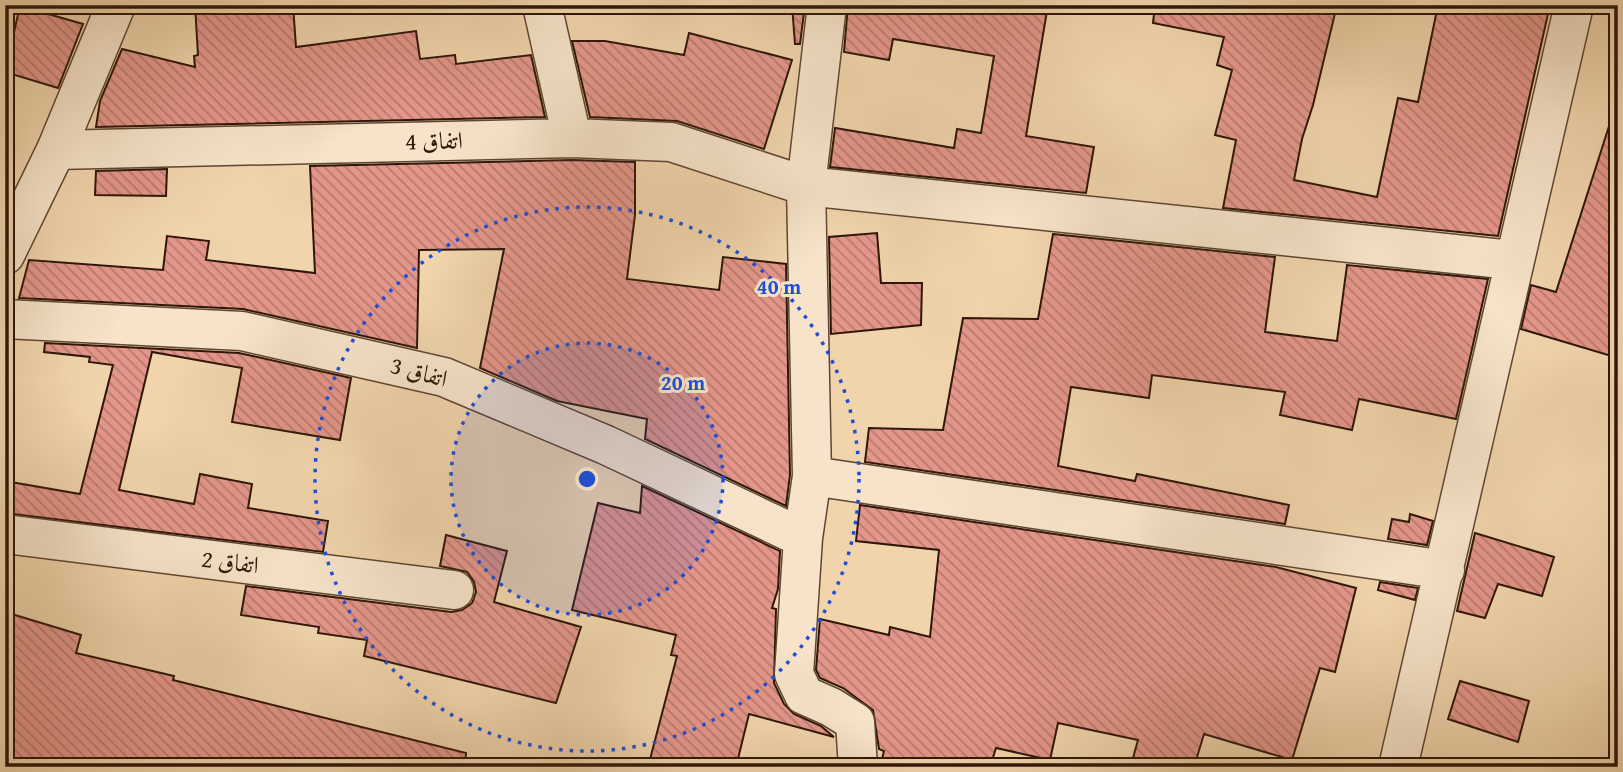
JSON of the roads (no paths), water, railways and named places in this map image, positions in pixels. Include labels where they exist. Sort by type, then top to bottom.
[{"type":"street","points":[[5,256],[56,150],[116,5]]},
{"type":"street","points":[[542,5],[572,138]]},
{"type":"street","points":[[827,5],[806,186],[812,476],[803,538],[794,674],[804,695],[855,722],[858,767]]},
{"type":"street","points":[[1398,767],[1574,5]]},
{"type":"street","name":"اتفاق 4","points":[[56,150],[572,138],[671,142],[806,186],[1513,260]]},
{"type":"street","name":"اتفاق 3","points":[[5,319],[242,331],[444,377],[606,445],[803,538]]},
{"type":"street","points":[[812,476],[1445,570]]},
{"type":"street","name":"اتفاق 2","points":[[5,534],[454,590]]}]
